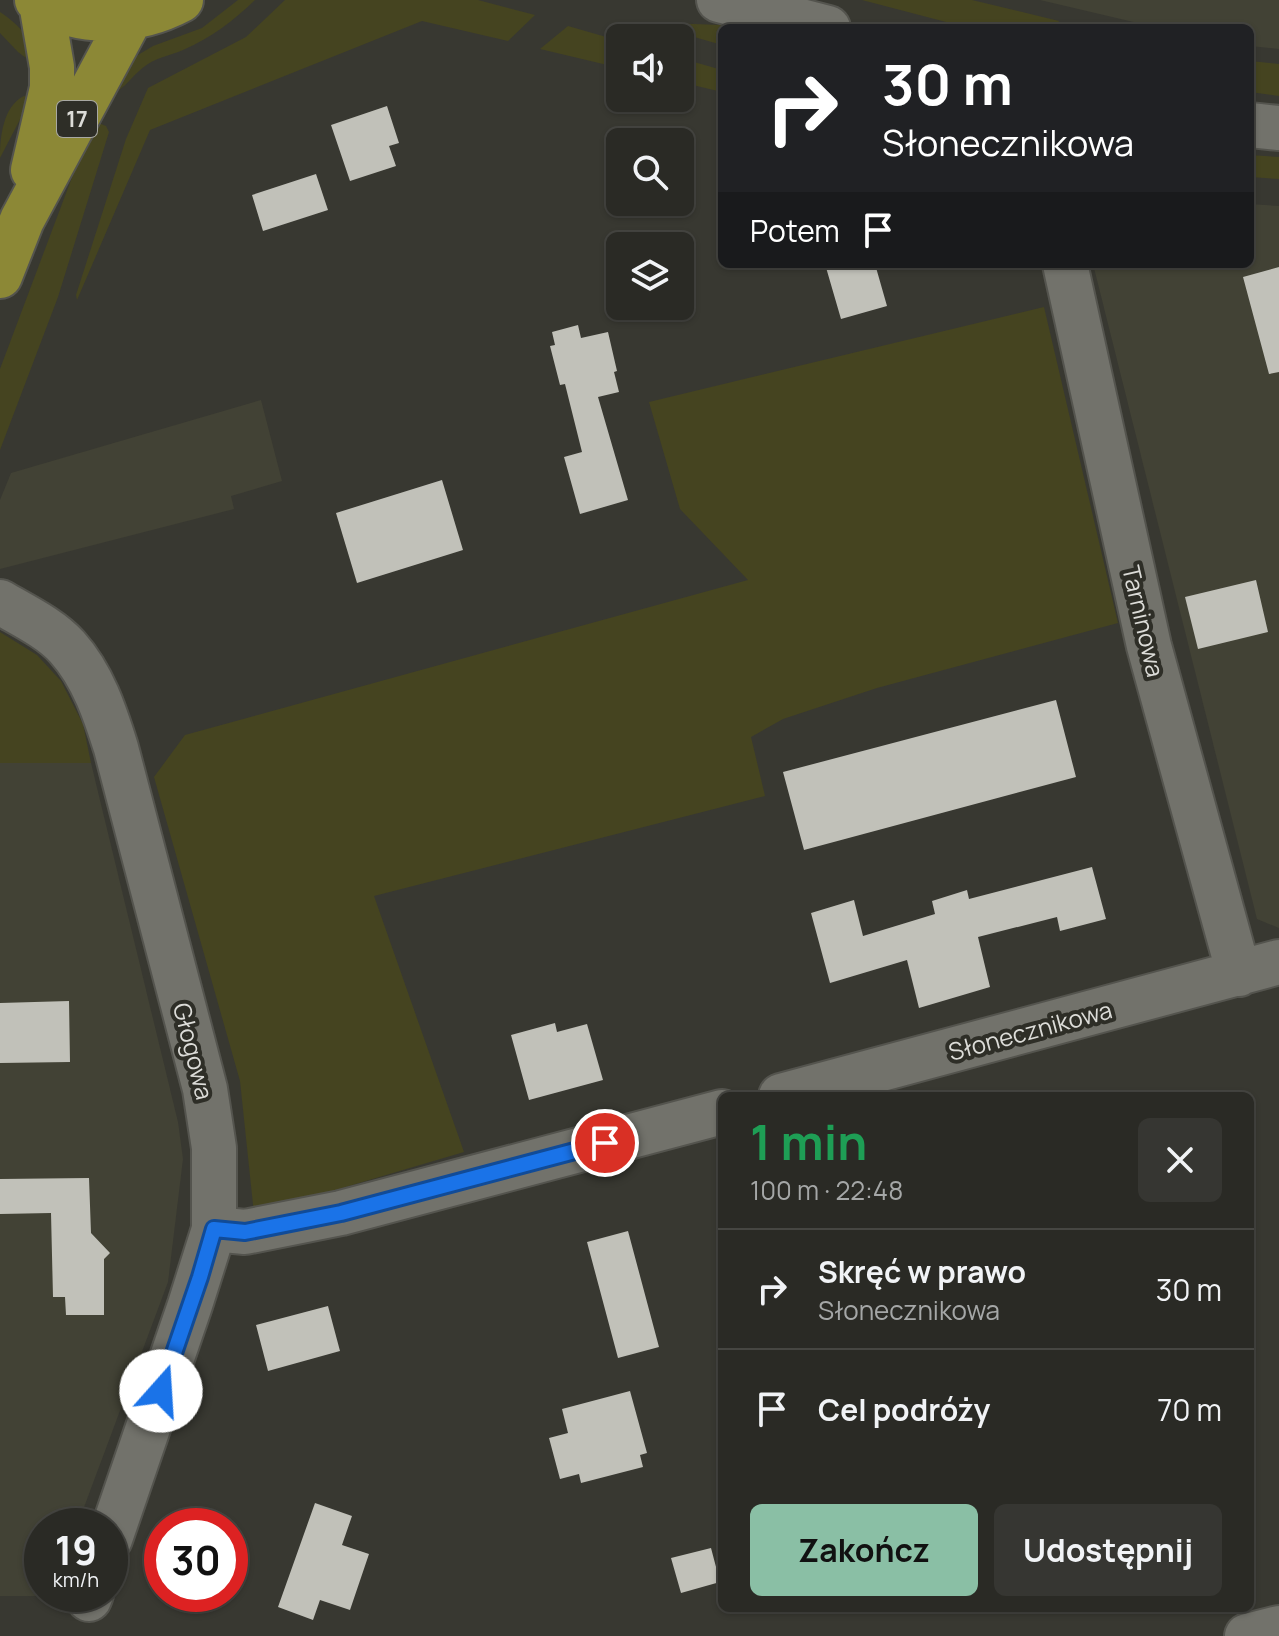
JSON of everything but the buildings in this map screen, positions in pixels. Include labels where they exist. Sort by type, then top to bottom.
[{"type":"highway","name":"17","points":[[39,1],[53,9],[78,16],[105,19],[155,11],[181,0]]},
{"type":"highway","name":"17","points":[[22,220],[52,88],[52,67],[39,1]]},
{"type":"highway","name":"17","points":[[0,276],[22,220],[131,17]]},
{"type":"street","points":[[719,0],[812,24]]},
{"type":"street","points":[[1254,125],[1279,128]]},
{"type":"street","name":"Tarninowa","points":[[1066,268],[1149,646],[1259,968]]},
{"type":"street","name":"Głogowa","points":[[0,602],[67,646],[92,685],[110,729],[211,1117],[214,1229],[121,1508]]},
{"type":"street","name":"Słonecznikowa","points":[[796,1092],[1259,968]]},
{"type":"street","points":[[214,1229],[245,1232],[341,1213],[718,1113]]},
{"type":"street","points":[[1247,1636],[1279,1628]]},
{"type":"shaded area","points":[[238,0],[255,0],[203,40],[148,64],[116,92],[133,58],[153,46],[202,28]]},
{"type":"shaded area","points":[[285,0],[478,0],[535,15],[508,41],[422,21],[150,130],[77,300],[76,295],[126,139],[148,88],[246,37]]},
{"type":"shaded area","points":[[862,0],[972,0],[1059,21],[1057,24],[954,24]]},
{"type":"shaded area","points":[[1040,0],[1279,0],[1279,49],[1254,46],[1254,24],[1142,24]]},
{"type":"shaded area","points":[[0,12],[25,35],[38,67],[0,33]]},
{"type":"shaded area","points":[[642,22],[694,24],[649,24]]},
{"type":"shaded area","points":[[694,24],[718,25],[718,44],[694,37]]},
{"type":"shaded area","points":[[568,26],[606,37],[606,65],[540,49]]},
{"type":"shaded area","points":[[1254,61],[1279,64],[1279,96],[1254,93]]},
{"type":"shaded area","points":[[694,62],[718,69],[718,91],[694,85]]},
{"type":"shaded area","points":[[24,96],[28,97],[27,106],[0,158],[7,114]]},
{"type":"shaded area","points":[[96,122],[106,126],[109,132],[58,297],[0,450],[0,369],[77,164]]},
{"type":"shaded area","points":[[1254,155],[1279,157],[1279,179],[1254,177]]},
{"type":"shaded area","points":[[1254,204],[1279,206],[1279,928],[1257,919],[1094,268],[1254,268]]},
{"type":"shaded area","points":[[1044,307],[1118,623],[877,688],[783,719],[751,737],[765,796],[374,896],[464,1152],[254,1214],[240,1081],[154,777],[185,735],[748,580],[680,509],[649,402]]},
{"type":"shaded area","points":[[261,400],[282,481],[231,496],[234,509],[0,569],[0,500],[11,473]]},
{"type":"shaded area","points":[[0,632],[37,655],[61,681],[83,724],[91,763],[0,763]]},
{"type":"shaded area","points":[[0,763],[91,763],[178,1122],[183,1159],[168,1282],[84,1508],[24,1508],[24,1596],[0,1596]]},
{"type":"route","points":[[161,1391],[214,1229],[245,1232],[301,1222],[605,1143]]}]
